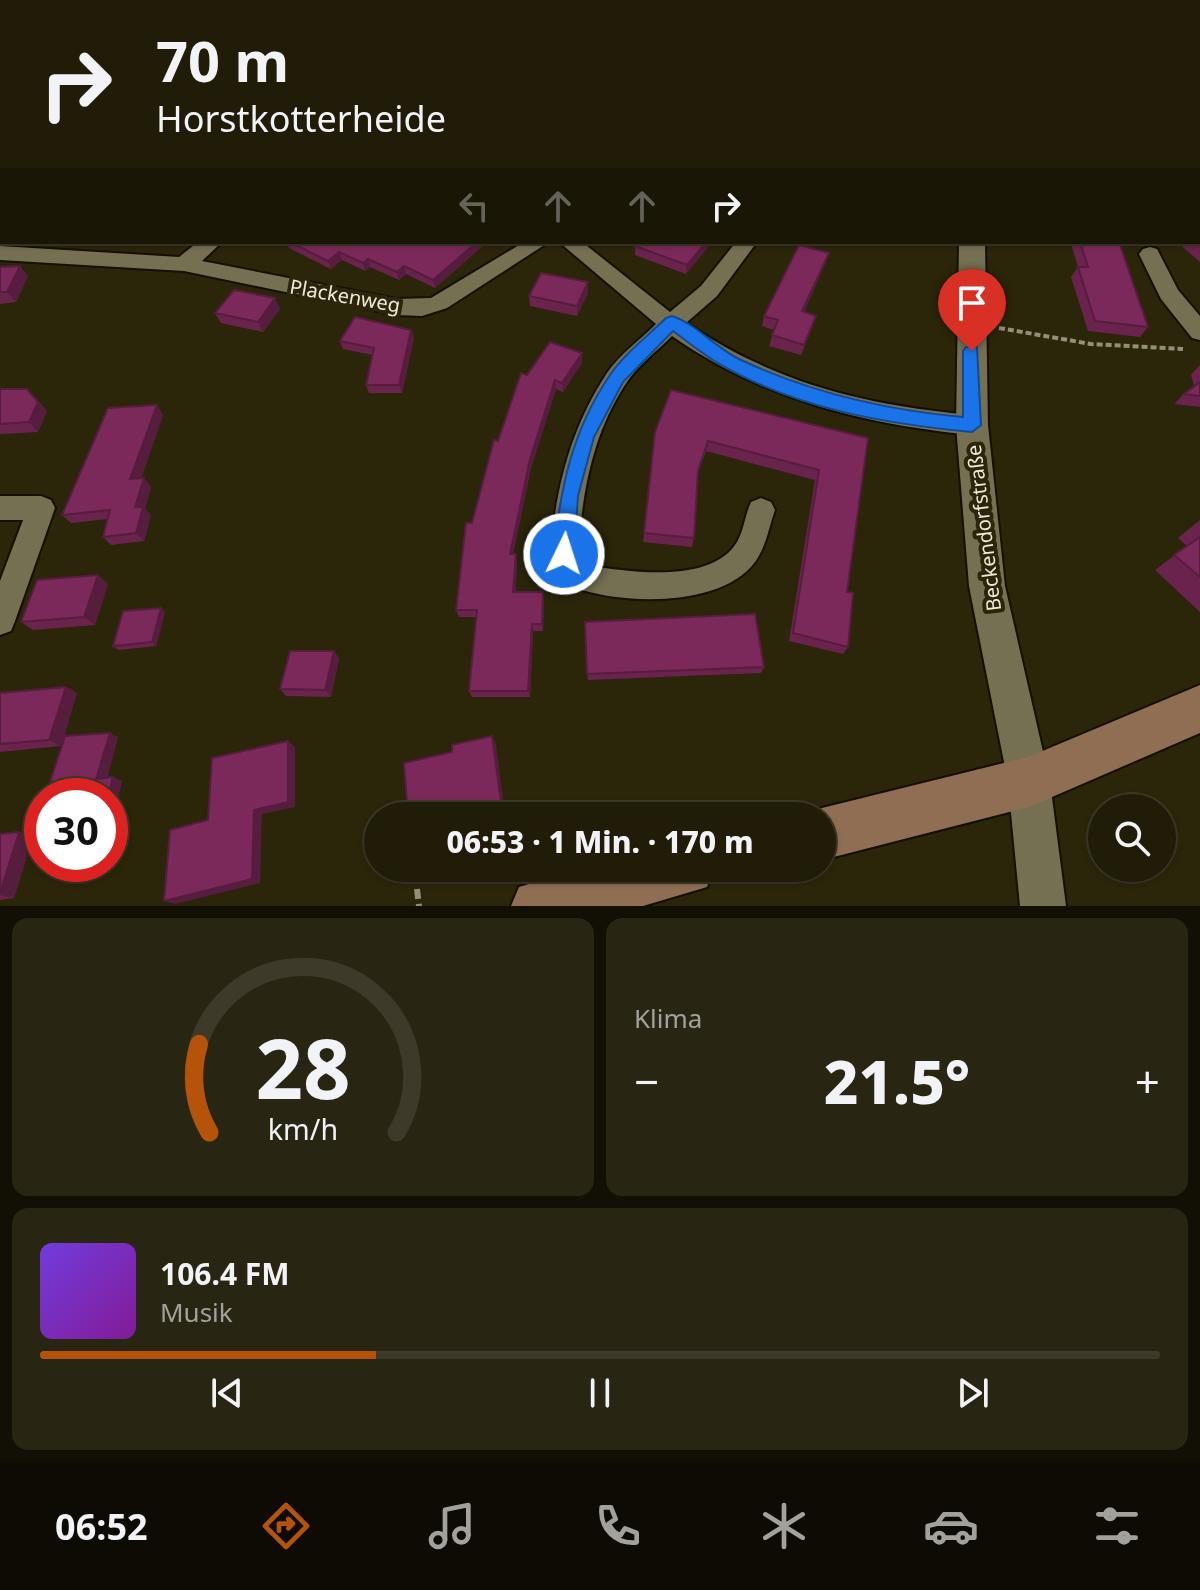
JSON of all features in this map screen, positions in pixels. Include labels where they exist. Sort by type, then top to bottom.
[{"type":"main road","points":[[836,830],[1029,782],[1200,709]]},
{"type":"main road","points":[[538,906],[633,882]]},
{"type":"street","points":[[184,264],[209,244]]},
{"type":"street","name":"Plackenweg","points":[[0,253],[184,264],[396,307],[422,308],[439,303],[536,244]]},
{"type":"street","points":[[571,244],[606,274],[723,358],[775,384],[841,405],[918,420],[972,425]]},
{"type":"street","points":[[745,244],[709,291],[672,322],[617,377],[585,437],[569,496],[564,554],[583,578],[676,586],[720,574],[745,555],[761,510]]},
{"type":"street","name":"Beckendorfstraße","points":[[972,244],[972,425],[987,586],[1029,782],[1043,906]]},
{"type":"street","points":[[1150,254],[1193,340]]},
{"type":"street","points":[[0,508],[41,508],[0,621]]},
{"type":"path","points":[[971,321],[1161,350],[1193,340]]},
{"type":"path","points":[[417,889],[419,906]]},
{"type":"building","points":[[294,244],[475,244],[433,280],[404,266],[397,272],[368,259],[363,263],[339,252],[328,261]]},
{"type":"building","points":[[637,244],[704,244],[687,265],[635,246]]},
{"type":"building","points":[[1081,244],[1120,244],[1148,327],[1095,321],[1078,267],[1088,267]]},
{"type":"building","points":[[799,245],[829,253],[802,311],[816,316],[804,345],[772,335],[778,320],[764,316]]},
{"type":"building","points":[[20,266],[7,292],[0,292],[0,267]]},
{"type":"building","points":[[541,273],[588,282],[577,306],[529,296]]},
{"type":"building","points":[[234,290],[275,298],[258,322],[215,313]]},
{"type":"building","points":[[355,317],[411,330],[399,385],[366,385],[374,348],[340,341]]},
{"type":"building","points":[[550,342],[582,353],[562,383],[555,380],[530,459],[510,554],[516,554],[513,592],[543,592],[542,624],[532,624],[528,691],[469,691],[477,610],[456,610],[466,523],[472,523],[494,440],[498,441],[521,373],[527,375]]},
{"type":"building","points":[[1200,382],[1200,396],[1184,394]]},
{"type":"building","points":[[0,389],[27,389],[38,402],[29,422],[0,424]]},
{"type":"building","points":[[671,390],[868,438],[847,592],[853,593],[848,647],[793,633],[819,470],[708,441],[698,471],[694,538],[644,533],[655,432]]},
{"type":"building","points":[[157,405],[130,479],[144,478],[135,507],[143,507],[136,533],[103,537],[110,510],[62,515],[108,408]]},
{"type":"building","points":[[1200,537],[1200,577],[1174,555]]},
{"type":"building","points":[[98,575],[84,617],[21,622],[37,580]]},
{"type":"building","points":[[161,608],[152,642],[113,646],[123,611]]},
{"type":"building","points":[[755,614],[764,667],[587,674],[585,622]]},
{"type":"building","points":[[290,651],[334,651],[325,690],[280,689]]},
{"type":"building","points":[[66,687],[49,740],[0,744],[0,693]]},
{"type":"building","points":[[110,733],[96,778],[51,778],[65,736]]},
{"type":"building","points":[[492,736],[501,802],[407,802],[404,763],[452,752],[452,745]]},
{"type":"building","points":[[288,741],[288,802],[254,810],[252,879],[164,901],[170,830],[208,820],[212,758]]},
{"type":"building","points":[[19,832],[0,893],[0,834]]},
{"type":"route","points":[[564,554],[569,496],[585,437],[617,377],[672,322],[723,358],[775,384],[841,405],[918,420],[972,425],[972,351]]}]
